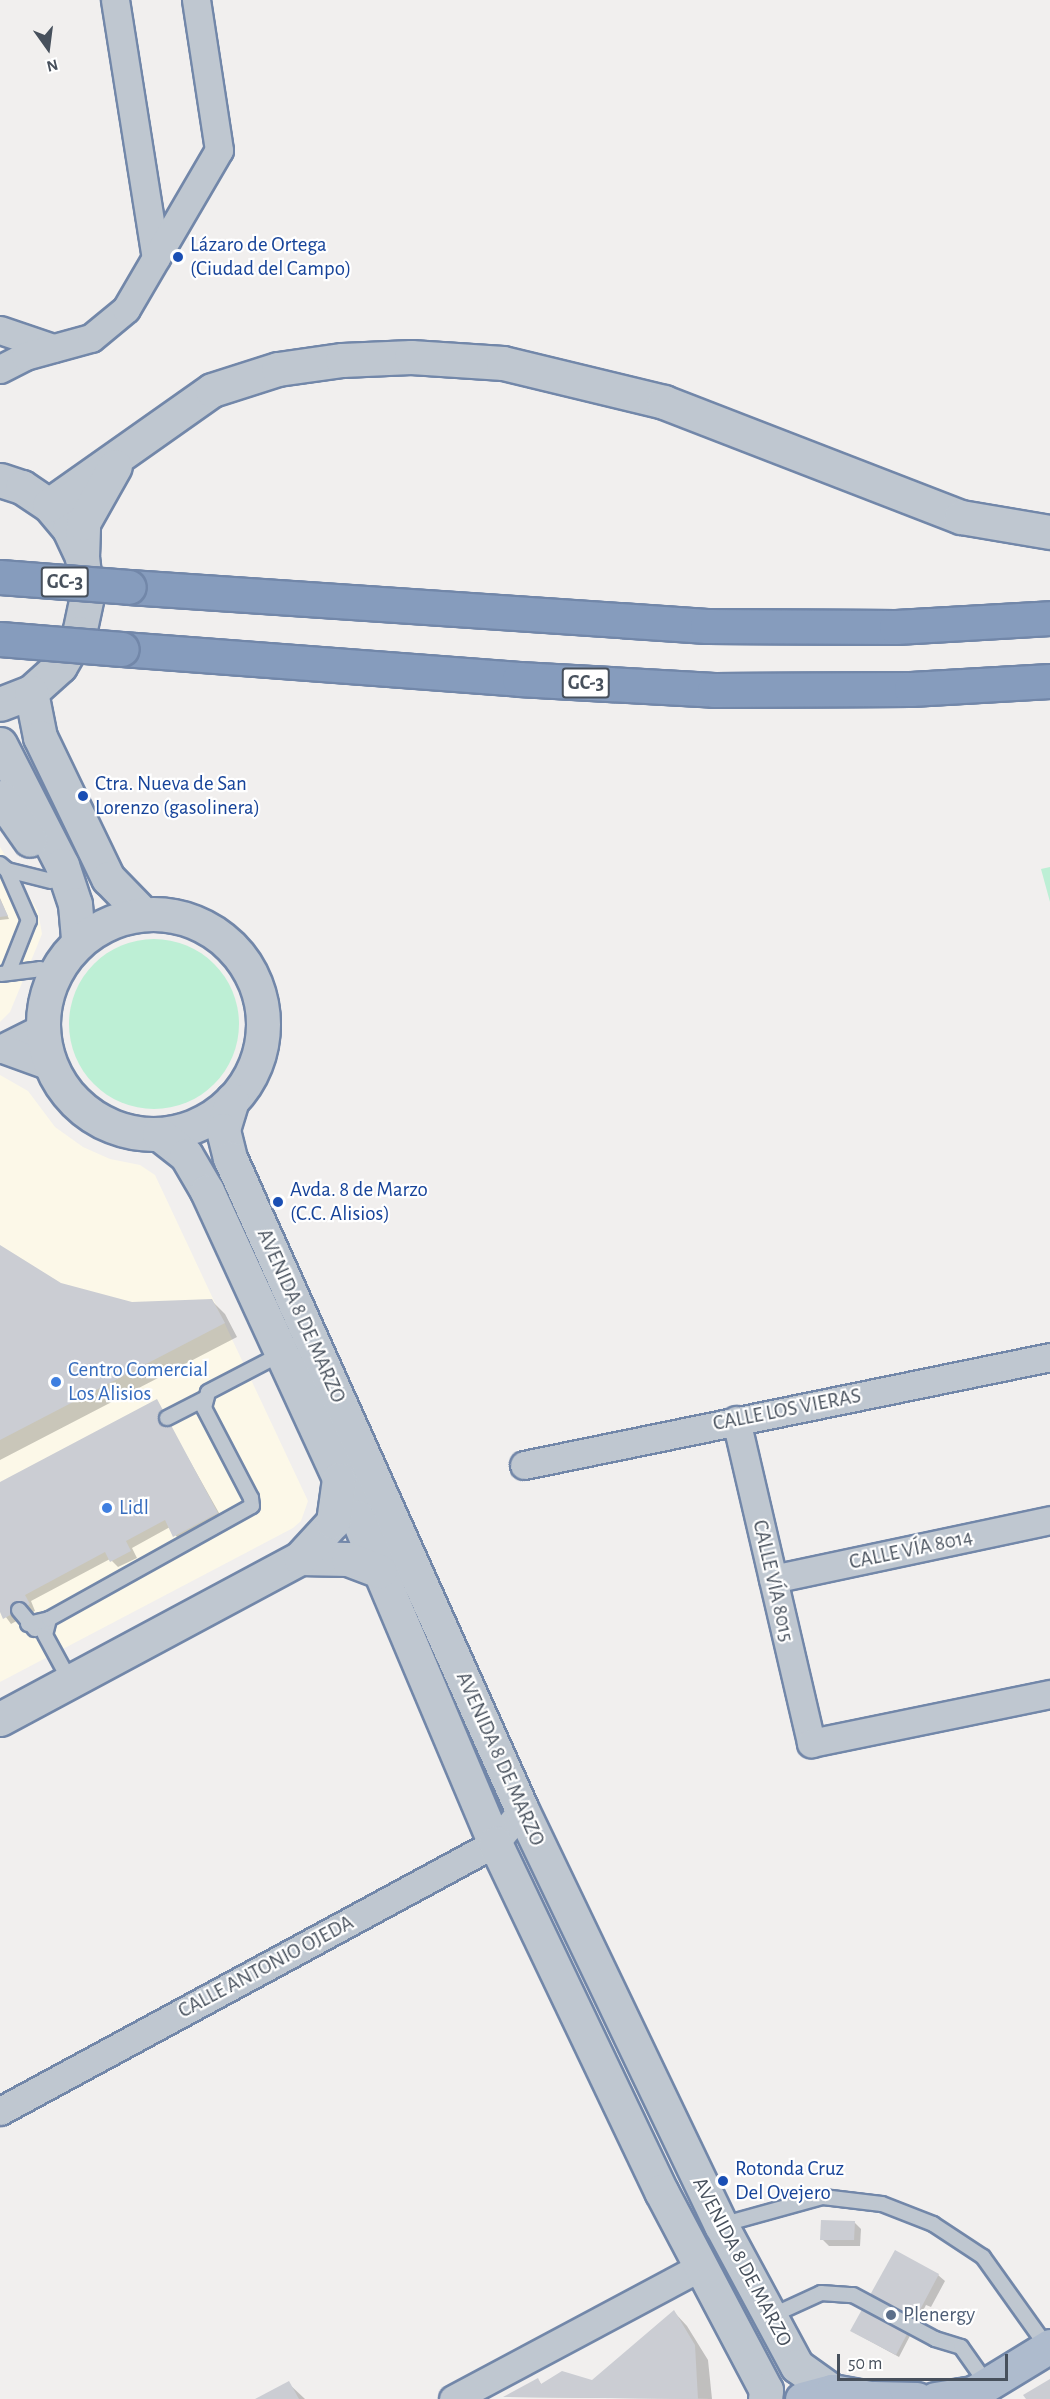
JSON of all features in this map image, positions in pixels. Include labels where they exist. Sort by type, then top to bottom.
[{"type":"highway","name":"GC-3","points":[[0,577],[706,626],[896,627],[1050,618]]},
{"type":"highway","name":"GC-3","points":[[0,639],[519,679],[714,690],[911,689],[1050,681]]},
{"type":"main road","points":[[935,2399],[976,2392],[1049,2347]]},
{"type":"main road","points":[[817,2395],[917,2399]]},
{"type":"street","points":[[115,0],[156,258]]},
{"type":"street","points":[[0,369],[13,356],[91,338],[126,309],[219,150],[196,0]]},
{"type":"street","points":[[0,330],[53,348]]},
{"type":"street","points":[[49,505],[212,390],[278,369],[342,360],[411,357],[503,363],[664,402],[961,517],[1050,532]]},
{"type":"street","points":[[0,704],[31,692],[60,666],[80,633],[87,596],[82,557],[83,523],[98,492],[122,455]]},
{"type":"street","points":[[0,480],[22,487],[49,505],[69,529],[82,557]]},
{"type":"street","points":[[31,692],[40,737],[108,878],[143,914]]},
{"type":"street","points":[[0,744],[62,865],[75,904],[68,955],[45,999],[42,1028],[50,1066],[68,1095],[94,1117],[125,1130],[159,1134],[186,1129],[211,1117],[232,1100],[254,1069],[263,1032],[260,994],[243,960],[216,933],[181,917],[143,914],[108,923],[68,955]]},
{"type":"street","points":[[0,798],[19,820],[51,881],[68,955]]},
{"type":"street","points":[[2,1049],[42,1028]]},
{"type":"street","points":[[2,1049],[50,1066]]},
{"type":"street","name":"AVENIDA 8 DE MARZO","points":[[232,1100],[223,1130],[230,1158],[522,1810],[721,2225],[798,2366],[817,2395]]},
{"type":"street","name":"AVENIDA 8 DE MARZO","points":[[159,1134],[186,1155],[207,1191],[357,1517],[495,1843],[661,2191],[766,2390],[765,2399]]},
{"type":"street","name":"CALLE LOS VIERAS","points":[[524,1465],[1050,1357]]},
{"type":"street","name":"CALLE VÍA 8015","points":[[736,1420],[811,1743],[1050,1694]]},
{"type":"street","points":[[0,1719],[300,1558],[333,1522],[339,1479]]},
{"type":"street","name":"CALLE VÍA 8014","points":[[773,1579],[1050,1520]]},
{"type":"street","points":[[300,1558],[348,1559],[380,1571]]},
{"type":"street","name":"CALLE ANTONIO OJEDA","points":[[0,2111],[495,1843],[522,1810]]},
{"type":"street","points":[[453,2399],[702,2266]]},
{"type":"lane","points":[[3,867],[28,920],[4,974]]},
{"type":"lane","points":[[3,867],[51,881]]},
{"type":"lane","points":[[4,974],[40,969],[68,955]]},
{"type":"lane","points":[[28,1624],[49,1619],[252,1506],[251,1498],[204,1408],[208,1392],[281,1354]]},
{"type":"lane","points":[[167,1418],[206,1398]]},
{"type":"lane","points":[[19,1610],[28,1624],[45,1635],[70,1681]]},
{"type":"lane","points":[[45,1635],[49,1619]]},
{"type":"lane","points":[[721,2225],[823,2197],[882,2204],[933,2224],[983,2257],[1049,2347]]},
{"type":"lane","points":[[771,2316],[821,2293],[853,2295],[935,2339],[961,2347],[976,2392]]},
{"type":"shaded area","points":[[0,847],[38,911],[42,934],[10,1012],[0,1022]]},
{"type":"shaded area","points":[[0,1075],[28,1091],[55,1127],[83,1147],[110,1159],[140,1165],[155,1175],[308,1501],[301,1521],[293,1528],[0,1682]]},
{"type":"green space","points":[[1050,867],[1050,902],[1041,869]]},
{"type":"green space","points":[[154,939],[187,945],[214,964],[233,991],[239,1024],[233,1057],[214,1084],[187,1103],[154,1109],[121,1103],[94,1084],[75,1057],[69,1024],[75,991],[94,964],[121,945]]},
{"type":"building","points":[[0,899],[8,916],[0,917]]},
{"type":"building","name":"Centro Comercial Los Alisios","points":[[0,1245],[61,1283],[132,1302],[212,1299],[225,1323],[0,1440]]},
{"type":"building","name":"Lidl","points":[[157,1399],[218,1513],[173,1537],[165,1520],[126,1541],[131,1551],[110,1562],[105,1552],[25,1595],[30,1604],[3,1619],[0,1612],[0,1482]]},
{"type":"building","points":[[821,2220],[855,2221],[854,2240],[820,2240]]},
{"type":"building","points":[[895,2250],[939,2274],[896,2355],[850,2331]]},
{"type":"building","points":[[674,2310],[695,2345],[698,2399],[503,2397],[538,2378],[541,2384],[562,2371],[592,2380]]},
{"type":"building","points":[[1050,2379],[1050,2399],[1026,2399],[1023,2395]]},
{"type":"building","points":[[289,2381],[299,2399],[255,2399]]},
{"type":"place","name":"Lázaro de Ortega (Ciudad del Campo)","points":[[178,257]]},
{"type":"place","name":"Ctra. Nueva de San Lorenzo (gasolinera)","points":[[83,796]]},
{"type":"place","name":"Avda. 8 de Marzo (C.C. Alisios)","points":[[278,1202]]},
{"type":"place","name":"Centro Comercial Los Alisios","points":[[56,1382]]},
{"type":"place","name":"Lidl","points":[[107,1508]]},
{"type":"place","name":"Rotonda Cruz Del Ovejero","points":[[723,2181]]},
{"type":"place","name":"Plenergy","points":[[891,2315]]}]
